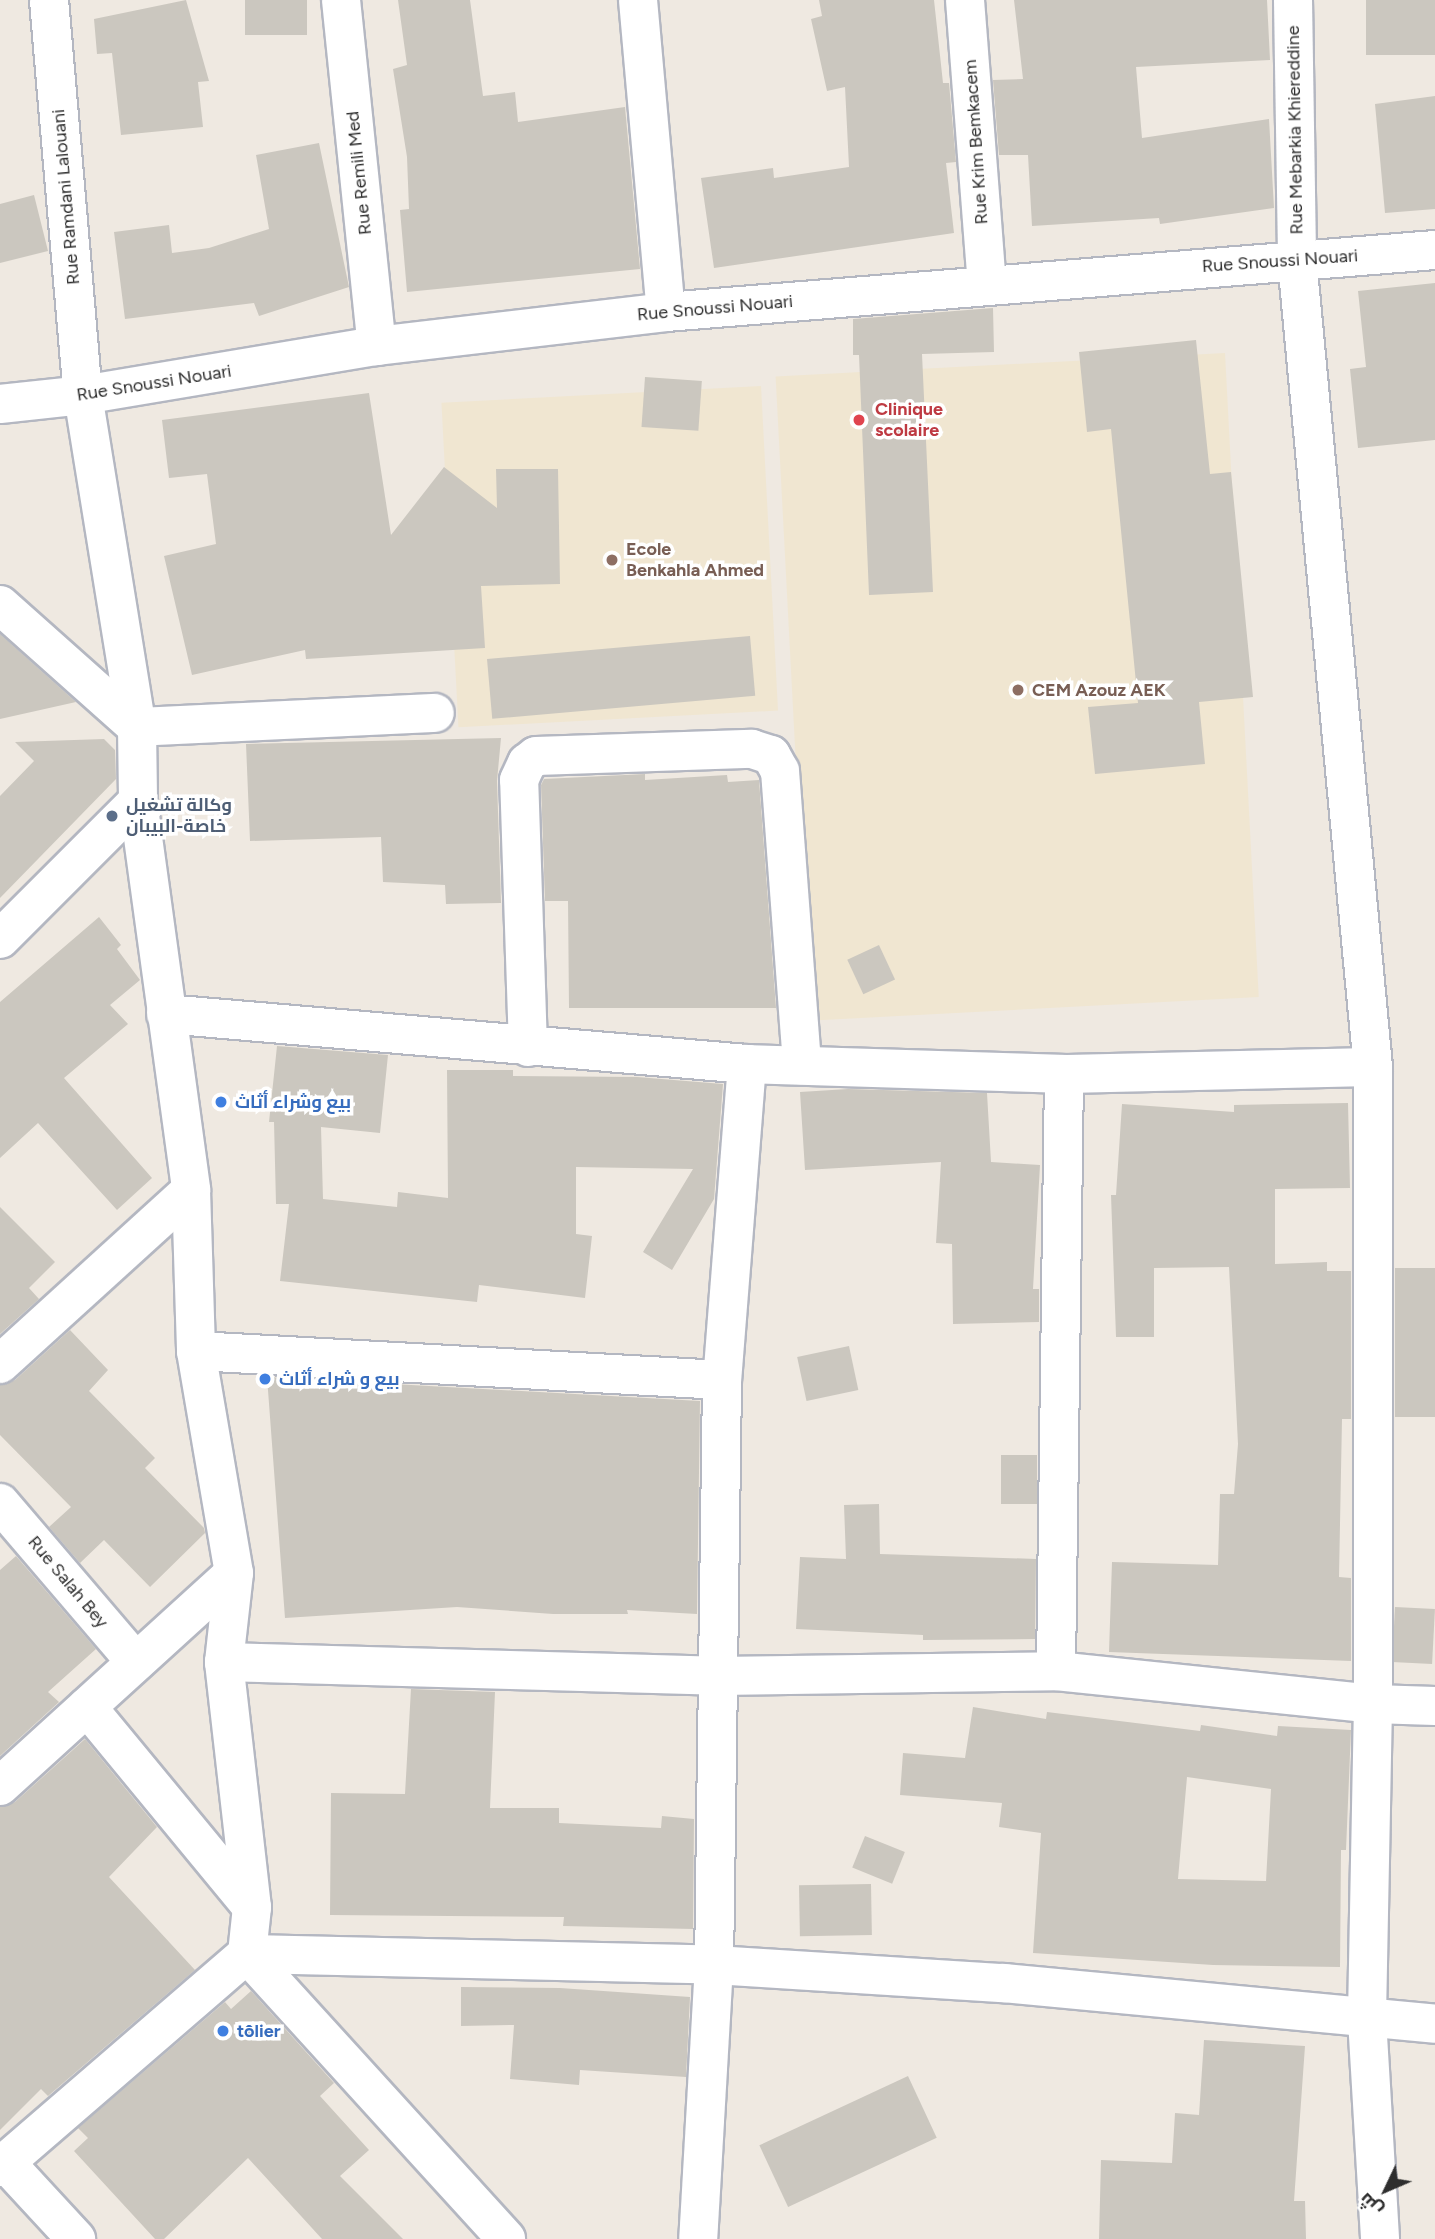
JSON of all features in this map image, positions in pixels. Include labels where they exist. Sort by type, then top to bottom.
[{"type":"street","name":"Rue Ramdani Lalouani","points":[[49,0],[83,395],[137,727],[138,801],[191,1190],[196,1351],[234,1573],[224,1662],[252,1908],[247,1954]]},
{"type":"street","name":"Rue Remili Med","points":[[341,0],[377,346]]},
{"type":"street","points":[[638,0],[666,312]]},
{"type":"street","name":"Rue Krim Bemkacem","points":[[965,0],[986,284]]},
{"type":"street","name":"Rue Mebarkia Khiereddine","points":[[1293,0],[1297,260],[1373,1067],[1373,1704],[1367,2019],[1380,2239]]},
{"type":"street","name":"Rue Snoussi Nouari","points":[[0,404],[83,395],[377,346],[666,312],[986,284],[1435,250]]},
{"type":"street","points":[[0,605],[137,727],[435,713]]},
{"type":"street","points":[[528,1047],[519,780],[527,763],[537,756],[752,749],[771,755],[780,771],[802,1065]]},
{"type":"street","points":[[0,939],[138,801]]},
{"type":"street","points":[[166,1014],[747,1064],[1064,1074],[1373,1067]]},
{"type":"street","points":[[698,2239],[714,1965],[722,1380],[747,1064]]},
{"type":"street","points":[[1056,1671],[1064,1074]]},
{"type":"street","points":[[0,1364],[191,1190]]},
{"type":"street","points":[[196,1351],[722,1380]]},
{"type":"street","name":"Rue Salah Bey","points":[[0,1503],[136,1662]]},
{"type":"street","points":[[0,1786],[234,1573]]},
{"type":"street","points":[[224,1662],[718,1676],[1056,1671],[1373,1704],[1435,1706]]},
{"type":"street","points":[[87,1707],[252,1908]]},
{"type":"street","points":[[247,1954],[506,2239]]},
{"type":"street","points":[[76,2239],[2,2164],[247,1954],[714,1965],[1004,1983],[1435,2024]]},
{"type":"shaded area","name":"CEM Azouz AEK","points":[[1225,353],[1259,997],[809,1021],[776,377]]},
{"type":"shaded area","name":"Ecole Benkahla Ahmed","points":[[761,386],[778,711],[458,727],[441,403]]},
{"type":"building","points":[[186,0],[209,81],[198,82],[203,127],[121,135],[112,53],[97,54],[94,19]]},
{"type":"building","points":[[245,0],[307,0],[307,35],[245,35]]},
{"type":"building","points":[[398,0],[470,0],[483,96],[515,92],[518,122],[625,107],[640,269],[407,292],[400,210],[409,209],[407,157],[393,69],[407,65]]},
{"type":"building","points":[[819,0],[934,0],[943,83],[949,83],[956,162],[946,163],[954,233],[714,268],[701,178],[773,168],[774,178],[849,167],[845,87],[827,91],[811,19],[822,16]]},
{"type":"building","points":[[1014,0],[1267,0],[1270,60],[1136,67],[1142,138],[1269,119],[1274,208],[1160,224],[1159,218],[1032,226],[1028,155],[999,155],[993,80],[1023,79]]},
{"type":"building","points":[[1366,0],[1435,0],[1435,55],[1366,55]]},
{"type":"building","points":[[1435,96],[1435,209],[1385,213],[1375,104]]},
{"type":"building","points":[[319,143],[349,287],[259,316],[254,303],[125,319],[114,232],[169,225],[172,253],[209,248],[269,229],[256,155]]},
{"type":"building","points":[[34,195],[48,251],[0,263],[0,204]]},
{"type":"building","points":[[1435,283],[1435,440],[1358,448],[1350,369],[1366,367],[1358,291]]},
{"type":"building","points":[[993,308],[994,352],[922,354],[933,592],[869,595],[859,355],[853,355],[853,319]]},
{"type":"building","points":[[1196,340],[1210,474],[1231,472],[1253,697],[1199,702],[1205,764],[1095,774],[1088,707],[1138,703],[1111,429],[1087,432],[1079,352]]},
{"type":"building","points":[[645,377],[702,381],[698,431],[642,427]]},
{"type":"building","points":[[369,393],[391,535],[444,467],[497,508],[496,469],[558,469],[560,584],[481,586],[485,648],[306,659],[305,650],[192,675],[164,556],[216,544],[207,474],[169,478],[162,420]]},
{"type":"building","points":[[0,634],[76,702],[0,719]]},
{"type":"building","points":[[750,636],[755,696],[492,719],[487,659]]},
{"type":"building","points":[[501,738],[497,781],[501,903],[446,904],[445,885],[383,882],[381,837],[250,841],[246,744]]},
{"type":"building","points":[[104,739],[115,750],[116,779],[0,898],[0,796],[34,761],[15,742]]},
{"type":"building","points":[[645,774],[645,780],[727,775],[728,782],[759,780],[776,1008],[569,1008],[568,901],[545,901],[541,785],[544,779]]},
{"type":"building","points":[[99,917],[121,945],[117,949],[140,980],[110,1005],[128,1024],[64,1078],[152,1178],[117,1210],[38,1123],[0,1158],[0,1002]]},
{"type":"building","points":[[879,945],[895,979],[863,994],[847,960]]},
{"type":"building","points":[[277,1046],[388,1055],[380,1133],[321,1127],[323,1199],[397,1207],[398,1192],[448,1198],[447,1070],[513,1070],[513,1076],[637,1077],[723,1084],[714,1199],[672,1270],[643,1252],[693,1169],[576,1167],[576,1234],[592,1236],[585,1298],[479,1285],[477,1302],[280,1281],[289,1204],[276,1204],[274,1122],[269,1122]]},
{"type":"building","points":[[848,1089],[987,1093],[991,1162],[1040,1165],[1033,1289],[1039,1289],[1039,1322],[953,1324],[952,1244],[936,1243],[941,1162],[805,1170],[800,1092]]},
{"type":"building","points":[[1348,1103],[1350,1188],[1275,1189],[1275,1264],[1327,1262],[1327,1271],[1351,1271],[1351,1419],[1342,1419],[1339,1577],[1351,1578],[1351,1661],[1109,1652],[1112,1562],[1218,1565],[1220,1494],[1234,1494],[1238,1444],[1229,1267],[1154,1268],[1154,1337],[1116,1337],[1111,1195],[1116,1195],[1122,1104],[1234,1112],[1234,1105]]},
{"type":"building","points":[[0,1207],[55,1262],[29,1288],[39,1299],[0,1334]]},
{"type":"building","points":[[1395,1268],[1435,1268],[1435,1417],[1395,1417]]},
{"type":"building","points":[[70,1330],[108,1370],[89,1391],[155,1458],[145,1468],[204,1528],[205,1533],[150,1587],[104,1540],[80,1563],[49,1527],[71,1507],[0,1435],[0,1385],[15,1380]]},
{"type":"building","points":[[849,1346],[858,1390],[807,1401],[797,1357]]},
{"type":"building","points":[[267,1377],[700,1401],[697,1614],[627,1610],[628,1614],[553,1614],[457,1607],[285,1618]]},
{"type":"building","points":[[1001,1455],[1037,1455],[1037,1504],[1001,1504]]},
{"type":"building","points":[[879,1504],[880,1554],[1036,1559],[1035,1639],[923,1640],[923,1635],[796,1629],[800,1557],[846,1559],[844,1505]]},
{"type":"building","points":[[16,1556],[96,1649],[48,1692],[59,1702],[0,1756],[0,1570]]},
{"type":"building","points":[[1395,1607],[1435,1609],[1432,1664],[1392,1662]]},
{"type":"building","points":[[411,1689],[495,1692],[490,1808],[559,1808],[559,1823],[661,1828],[662,1816],[694,1819],[693,1929],[563,1926],[564,1917],[330,1915],[331,1793],[405,1794]]},
{"type":"building","points":[[973,1707],[1046,1719],[1047,1712],[1200,1731],[1201,1725],[1277,1736],[1278,1726],[1351,1730],[1346,1850],[1341,1850],[1340,1967],[1213,1965],[1033,1953],[1041,1833],[999,1827],[1002,1803],[900,1795],[903,1753],[965,1758]],"holes":[[[1187,1777],[1271,1789],[1266,1881],[1178,1879]]]},
{"type":"building","points":[[85,1739],[157,1827],[109,1877],[195,1970],[48,2096],[41,2089],[0,2130],[0,1807],[15,1802]]},
{"type":"building","points":[[865,1836],[905,1852],[892,1884],[852,1868]]},
{"type":"building","points":[[871,1884],[872,1935],[800,1936],[799,1885]]},
{"type":"building","points":[[461,1987],[560,1988],[690,1997],[686,2077],[580,2070],[579,2085],[510,2079],[514,2025],[461,2026]]},
{"type":"building","points":[[251,1991],[334,2083],[320,2096],[369,2150],[340,2176],[403,2239],[322,2239],[248,2158],[164,2239],[155,2239],[74,2151],[88,2138],[78,2128],[225,2002],[231,2009]]},
{"type":"building","points":[[1204,2040],[1305,2046],[1294,2201],[1305,2201],[1306,2239],[1099,2239],[1101,2160],[1172,2163],[1175,2113],[1199,2115]]},
{"type":"building","points":[[908,2076],[937,2138],[788,2207],[759,2145]]},
{"type":"place","name":"Clinique scolaire","points":[[859,420]]},
{"type":"place","name":"Ecole Benkahla Ahmed","points":[[612,560]]},
{"type":"place","name":"CEM Azouz AEK","points":[[1018,690]]},
{"type":"place","name":"وكالة تشغيل خاصة-البيبان","points":[[112,816]]},
{"type":"place","name":"بيع وشراء أثاث","points":[[221,1102]]},
{"type":"place","name":"بيع و شراء أثاث","points":[[265,1379]]},
{"type":"place","name":"tôlier","points":[[223,2031]]}]
